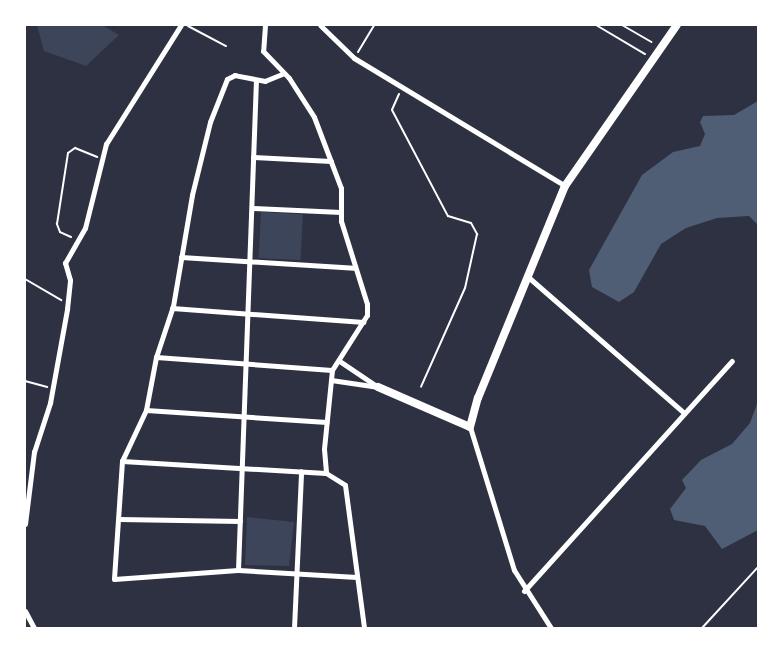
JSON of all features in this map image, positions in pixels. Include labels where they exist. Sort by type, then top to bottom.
[{"type":"street","points":[[25,524],[34,452],[53,389],[68,302],[65,263],[78,240],[106,144],[182,25]]},
{"type":"street","points":[[266,25],[263,51],[314,117],[341,188],[341,212],[354,268],[367,304],[363,322],[341,362],[332,370],[327,422],[326,473]]},
{"type":"street","points":[[320,25],[354,58],[565,186]]},
{"type":"street","points":[[551,628],[524,591],[514,570],[470,427],[527,276],[565,186],[678,25]]},
{"type":"street","points":[[282,74],[256,80],[235,76],[227,79],[192,195],[172,308],[156,357],[146,410],[122,461],[114,579],[238,570],[357,577]]},
{"type":"street","points":[[238,570],[256,80]]},
{"type":"street","points":[[253,157],[331,161]]},
{"type":"street","points":[[252,208],[341,212]]},
{"type":"street","points":[[181,257],[354,268]]},
{"type":"street","points":[[527,276],[684,412]]},
{"type":"street","points":[[172,308],[363,322]]},
{"type":"street","points":[[156,357],[332,370]]},
{"type":"street","points":[[524,591],[732,361]]},
{"type":"street","points":[[341,362],[378,387],[470,427]]},
{"type":"street","points":[[331,380],[378,387]]},
{"type":"street","points":[[146,410],[327,422]]},
{"type":"street","points":[[122,461],[326,473],[345,485],[364,628]]},
{"type":"street","points":[[294,628],[301,471]]},
{"type":"street","points":[[119,519],[240,521]]},
{"type":"street","points":[[25,611],[34,628]]},
{"type":"path","points":[[186,25],[226,46]]},
{"type":"path","points":[[354,58],[374,25]]},
{"type":"path","points":[[596,25],[654,59]]},
{"type":"path","points":[[622,25],[651,42]]},
{"type":"path","points":[[402,87],[392,110],[448,216],[471,223],[477,234],[465,288],[421,387]]},
{"type":"path","points":[[78,240],[60,232],[57,224],[68,153],[75,148],[102,159]]},
{"type":"path","points":[[25,279],[45,294],[68,302]]},
{"type":"path","points":[[25,381],[53,389]]},
{"type":"path","points":[[702,628],[758,567]]},
{"type":"shaded area","points":[[37,25],[102,25],[119,35],[86,66],[44,51]]},
{"type":"shaded area","points":[[758,101],[758,225],[749,216],[717,218],[686,228],[661,244],[634,292],[619,302],[592,287],[589,270],[642,175],[673,152],[700,146],[705,134],[700,122],[703,116],[734,115]]},
{"type":"shaded area","points":[[261,212],[303,214],[301,260],[259,258]]},
{"type":"shaded area","points":[[758,401],[758,530],[722,549],[705,526],[674,520],[670,509],[686,488],[682,480],[701,460],[732,444],[750,423]]},
{"type":"shaded area","points":[[247,517],[294,522],[289,566],[245,565]]}]
